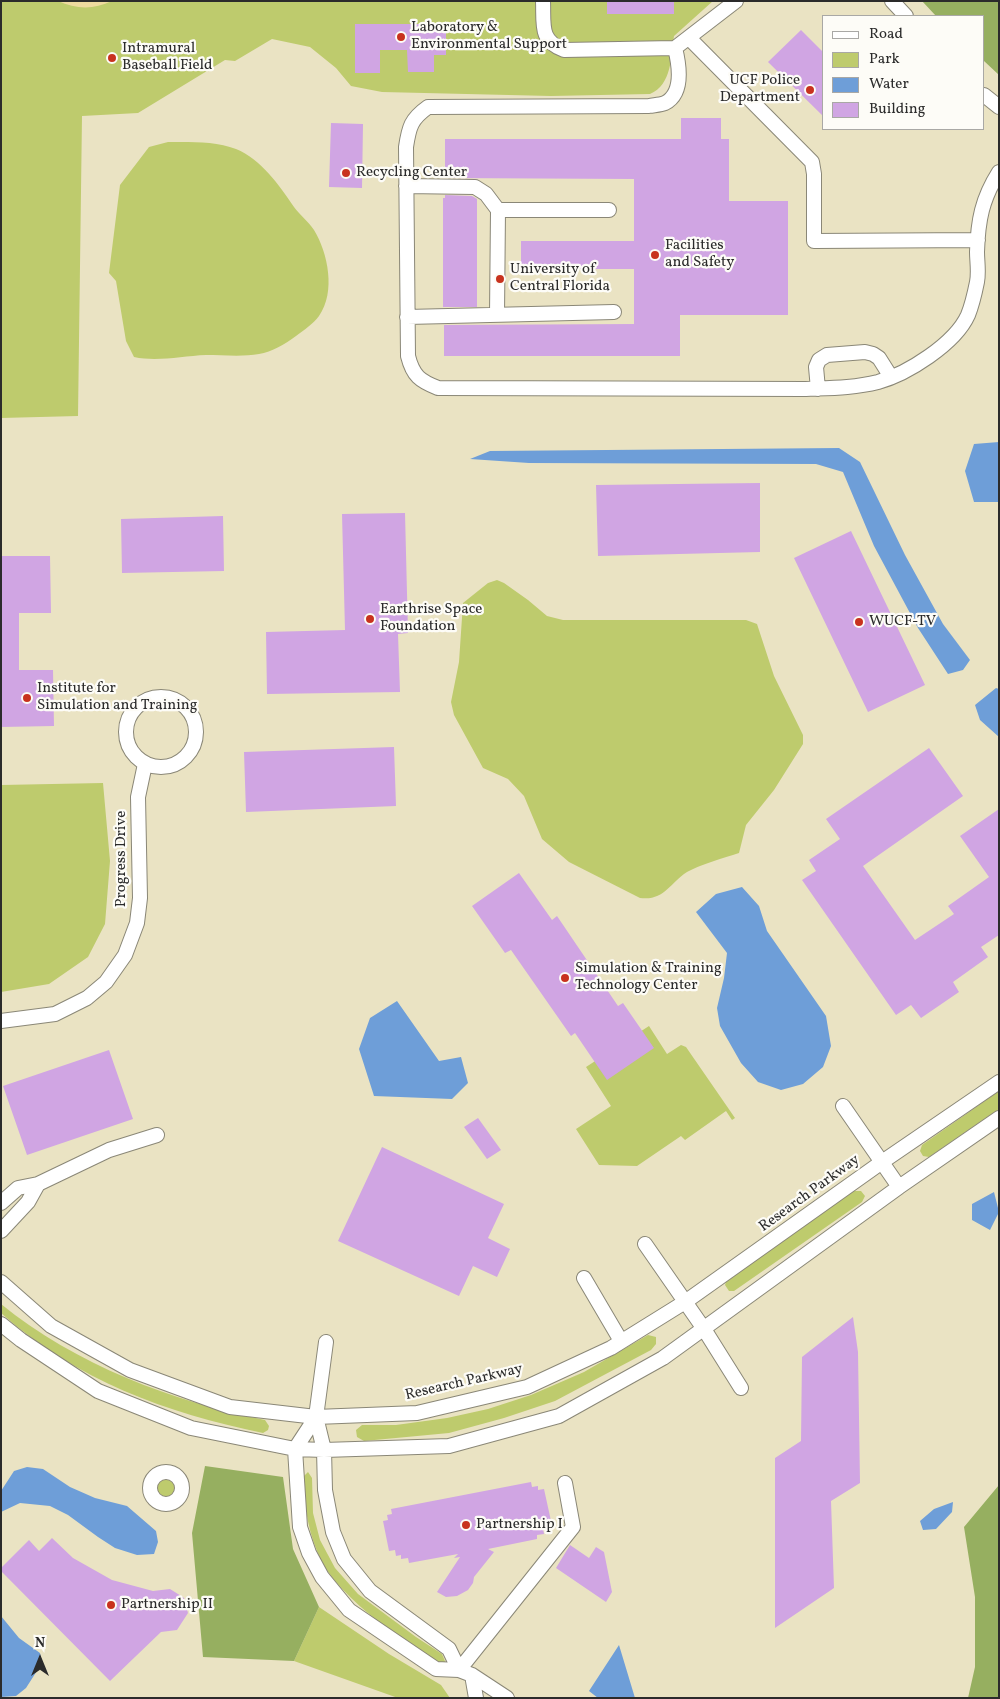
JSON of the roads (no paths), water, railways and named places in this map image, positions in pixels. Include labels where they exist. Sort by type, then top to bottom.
[{"type":"street","points":[[543,1],[544,32],[552,44],[564,50],[675,48],[736,1]]},
{"type":"street","points":[[892,1],[905,15]]},
{"type":"street","points":[[689,38],[812,162],[814,174],[814,241],[978,240]]},
{"type":"street","points":[[675,48],[679,74],[675,92],[665,103],[649,106],[428,107],[417,115],[409,129],[406,147],[407,317],[408,356],[411,369],[422,382],[438,388],[818,389],[846,388],[877,382],[891,377],[932,354],[953,335],[967,316],[977,282],[978,222],[984,200],[999,172]]},
{"type":"street","points":[[985,96],[999,107]]},
{"type":"street","points":[[406,186],[475,187],[486,194],[498,210],[497,314]]},
{"type":"street","points":[[498,210],[609,210]]},
{"type":"street","points":[[407,317],[614,312]]},
{"type":"street","points":[[818,389],[816,367],[819,360],[828,355],[864,352],[874,354],[879,358],[891,377]]},
{"type":"street","points":[[155,697],[166,697],[185,705],[195,723],[196,734],[194,746],[188,755],[174,765],[156,767],[145,764],[133,754],[127,743],[125,731],[127,719],[134,708],[144,700],[155,697]]},
{"type":"street","name":"Progress Drive","points":[[1,1021],[55,1014],[86,998],[106,982],[125,955],[137,923],[140,898],[138,797],[145,764]]},
{"type":"street","name":"Research Parkway","points":[[1,1282],[51,1326],[130,1370],[230,1407],[316,1417],[417,1413],[527,1387],[621,1342],[685,1302],[882,1162],[999,1082]]},
{"type":"street","points":[[843,1106],[899,1187]]},
{"type":"street","points":[[1,1324],[21,1340],[98,1391],[191,1428],[295,1449],[324,1450],[449,1446],[558,1416],[663,1358],[899,1187],[999,1118]]},
{"type":"street","points":[[1,1203],[18,1188],[38,1184],[109,1150],[157,1135]]},
{"type":"street","points":[[1,1231],[28,1202],[38,1184]]},
{"type":"street","points":[[646,1244],[704,1329],[741,1388]]},
{"type":"street","points":[[584,1278],[621,1342]]},
{"type":"street","points":[[326,1342],[316,1417],[324,1450],[325,1490],[333,1532],[344,1559],[370,1591],[449,1649],[458,1670]]},
{"type":"street","points":[[316,1417],[295,1449],[300,1527],[309,1553],[322,1577],[349,1610],[436,1669],[458,1670],[472,1675],[507,1698]]},
{"type":"street","points":[[458,1670],[573,1527],[565,1483]]},
{"type":"street","points":[[472,1675],[476,1698]]},
{"type":"water","points":[[999,442],[999,502],[974,502],[965,471],[974,444]]},
{"type":"water","points":[[839,448],[860,462],[905,555],[943,624],[970,660],[963,670],[948,674],[918,628],[874,546],[843,472],[816,464],[529,463],[470,459],[490,451]]},
{"type":"water","points":[[996,688],[999,689],[999,737],[980,720],[975,705]]},
{"type":"water","points":[[742,887],[759,906],[767,931],[826,1016],[831,1046],[823,1067],[803,1084],[781,1090],[758,1082],[741,1063],[720,1026],[717,1008],[724,978],[727,953],[696,912],[716,894]]},
{"type":"water","points":[[397,1001],[439,1061],[461,1057],[468,1083],[452,1099],[374,1096],[359,1049],[370,1018]]},
{"type":"water","points":[[994,1192],[999,1212],[990,1230],[972,1220],[972,1204]]},
{"type":"water","points":[[27,1467],[43,1469],[70,1487],[95,1498],[127,1506],[156,1531],[158,1542],[154,1554],[137,1555],[115,1548],[68,1515],[50,1506],[20,1503],[1,1512],[1,1491],[14,1471]]},
{"type":"water","points":[[953,1502],[952,1512],[936,1529],[923,1530],[920,1521],[934,1509]]},
{"type":"water","points":[[1,1616],[19,1638],[40,1653],[42,1663],[26,1688],[16,1696],[1,1697]]},
{"type":"water","points":[[619,1645],[635,1698],[598,1698],[589,1691]]},
{"type":"place","name":"Laboratory & Environmental Support","points":[[401,37]]},
{"type":"place","name":"Intramural Baseball Field","points":[[112,58]]},
{"type":"place","name":"UCF Police Department","points":[[810,90]]},
{"type":"place","name":"Recycling Center","points":[[346,173]]},
{"type":"place","name":"Facilities and Safety","points":[[655,255]]},
{"type":"place","name":"University of Central Florida","points":[[500,279]]},
{"type":"place","name":"Earthrise Space Foundation","points":[[370,619]]},
{"type":"place","name":"WUCF-TV","points":[[859,622]]},
{"type":"place","name":"Institute for Simulation and Training","points":[[27,698]]},
{"type":"place","name":"Simulation & Training Technology Center","points":[[565,978]]},
{"type":"place","name":"Partnership I","points":[[466,1525]]},
{"type":"place","name":"Partnership II","points":[[111,1605]]}]
